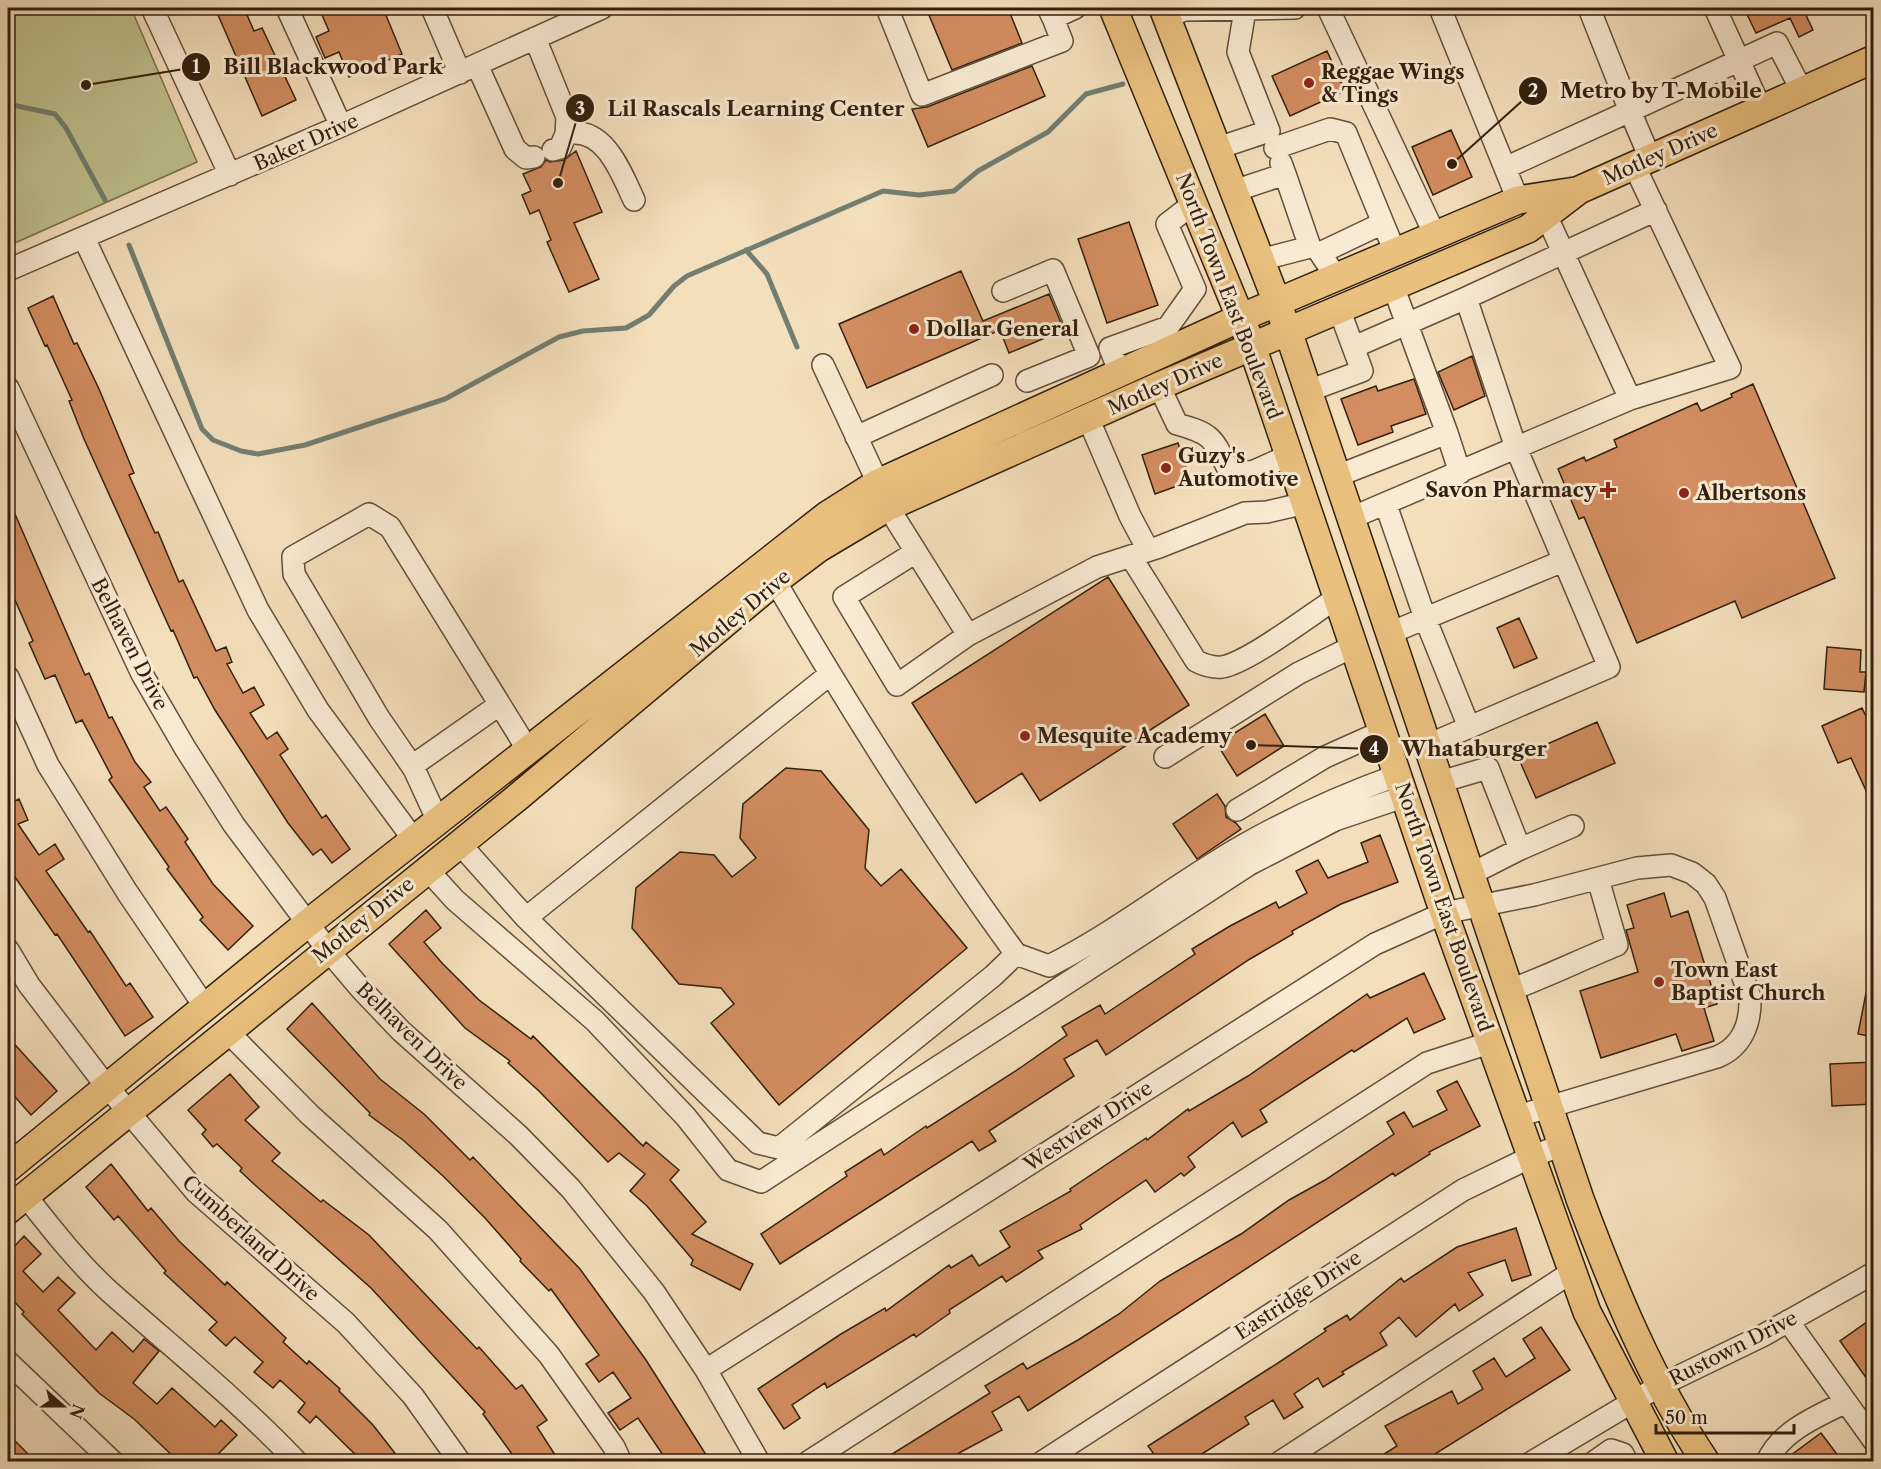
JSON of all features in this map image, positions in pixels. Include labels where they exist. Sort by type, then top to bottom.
[{"type":"main road","name":"North Town East Boulevard","points":[[1113,8],[1252,346],[1444,913],[1587,1312],[1665,1461]]},
{"type":"main road","name":"North Town East Boulevard","points":[[1165,13],[1288,331],[1562,1145],[1610,1279],[1661,1384],[1706,1461]]},
{"type":"main road","name":"Motley Drive","points":[[8,1166],[308,923],[826,516],[1088,418],[1528,229],[1579,190],[1874,59]]},
{"type":"main road","name":"Motley Drive","points":[[16,1202],[653,686],[775,581],[883,495],[1068,397],[1240,318],[1518,200],[1579,190]]},
{"type":"main road","points":[[1354,645],[1390,633]]},
{"type":"main road","points":[[438,821],[459,843]]},
{"type":"street","points":[[152,8],[230,175]]},
{"type":"street","points":[[287,8],[341,126]]},
{"type":"street","points":[[432,8],[515,149],[526,158],[576,132],[586,134],[614,157],[634,200]]},
{"type":"street","name":"Baker Drive","points":[[8,270],[469,69],[535,38],[565,15],[602,8]]},
{"type":"street","points":[[887,8],[922,95],[1062,41],[1050,13],[1075,8]]},
{"type":"street","points":[[1165,13],[1184,10],[1295,8]]},
{"type":"street","points":[[1328,8],[1435,235]]},
{"type":"street","points":[[1440,8],[1518,200]]},
{"type":"street","points":[[1351,518],[1630,399],[1730,368],[1656,210],[1630,111],[1589,8]]},
{"type":"street","points":[[1715,8],[1761,109]]},
{"type":"street","points":[[1245,10],[1238,52],[1315,250],[1336,277]]},
{"type":"street","points":[[535,38],[567,117],[551,147]]},
{"type":"street","points":[[1505,168],[1777,43],[1802,91]]},
{"type":"street","points":[[1218,148],[1330,129],[1346,133],[1395,252]]},
{"type":"street","points":[[1234,191],[1285,174]]},
{"type":"street","points":[[1027,381],[1168,327],[1195,290],[1167,224],[1193,204]]},
{"type":"street","points":[[1353,347],[1466,298],[1656,210]]},
{"type":"street","points":[[1546,215],[1630,399]]},
{"type":"street","points":[[1260,260],[1315,250],[1383,223]]},
{"type":"street","points":[[84,238],[258,610],[318,710],[414,840]]},
{"type":"street","points":[[1003,291],[1053,270],[1089,356]]},
{"type":"street","points":[[1393,286],[1448,433],[1460,473]]},
{"type":"street","points":[[1428,746],[1609,667],[1516,448],[1466,298]]},
{"type":"street","points":[[1308,391],[1362,371],[1339,309]]},
{"type":"street","points":[[1110,348],[1120,374]]},
{"type":"street","points":[[823,365],[883,495],[968,635]]},
{"type":"street","points":[[1054,371],[1068,397]]},
{"type":"street","points":[[856,437],[992,375]]},
{"type":"street","points":[[1159,386],[1177,424],[1205,432],[1216,444],[1229,471],[1252,472],[1290,455]]},
{"type":"street","name":"Belhaven Drive","points":[[8,388],[142,674],[234,825],[327,949],[401,1031],[518,1135],[571,1189],[654,1292],[706,1370],[759,1461]]},
{"type":"street","points":[[1088,418],[1130,516],[1140,554],[1196,661],[1207,666],[1221,667],[1240,660],[1338,597]]},
{"type":"street","points":[[1337,476],[1448,433]]},
{"type":"street","points":[[916,552],[844,597],[897,685],[968,635],[1097,567],[1140,554],[1245,513],[1267,513],[1306,503]]},
{"type":"street","points":[[1386,505],[1425,618],[1469,728]]},
{"type":"street","points":[[438,821],[412,766],[379,718],[294,574],[293,557],[369,514],[390,527],[528,750]]},
{"type":"street","points":[[1390,633],[1563,561]]},
{"type":"street","points":[[775,581],[829,675],[945,857],[1016,954],[1049,966],[1079,951],[1243,846],[1343,795],[1402,785]]},
{"type":"street","points":[[1165,756],[1299,674],[1354,645]]},
{"type":"street","points":[[526,918],[829,675]]},
{"type":"street","points":[[8,678],[48,765],[127,892],[205,1007]]},
{"type":"street","points":[[412,766],[499,705]]},
{"type":"street","points":[[1237,810],[1325,757],[1383,731]]},
{"type":"street","points":[[1440,782],[1488,768],[1520,849]]},
{"type":"street","points":[[426,868],[455,900],[595,1021],[686,1117],[728,1170],[761,1182],[1250,864],[1402,785]]},
{"type":"street","points":[[1471,874],[1573,826]]},
{"type":"street","points":[[459,843],[526,918],[758,1143],[779,1148],[993,976],[1016,954]]},
{"type":"street","name":"Westview Drive","points":[[706,1370],[1375,944],[1444,913],[1598,879],[1637,868],[1671,865],[1692,873],[1706,885],[1715,898],[1746,986],[1751,1013],[1736,1046],[1730,1051],[1518,1116]]},
{"type":"street","points":[[1510,990],[1547,977],[1556,969],[1617,945],[1598,879]]},
{"type":"street","name":"Cumberland Drive","points":[[8,950],[29,985],[108,1087],[196,1192],[346,1323],[414,1396],[460,1461]]},
{"type":"street","points":[[227,1031],[310,1115],[438,1230],[549,1355],[614,1447],[621,1461]]},
{"type":"street","points":[[808,1461],[1427,1063],[1492,1042]]},
{"type":"street","name":"Eastridge Drive","points":[[1042,1461],[1464,1190],[1533,1156],[1562,1145]]},
{"type":"street","points":[[16,1202],[43,1219],[108,1291],[252,1415],[297,1461]]},
{"type":"street","points":[[1280,1461],[1572,1272]]},
{"type":"street","name":"Rustown Drive","points":[[1532,1461],[1661,1384],[1788,1321],[1874,1273]]},
{"type":"street","points":[[1788,1321],[1874,1441]]},
{"type":"street","points":[[8,1362],[113,1461]]},
{"type":"street","points":[[1767,1461],[1772,1449],[1805,1422],[1846,1402]]},
{"type":"street","points":[[1593,1461],[1611,1450],[1623,1454],[1627,1461]]},
{"type":"green space","points":[[8,8],[131,8],[197,162],[8,246]]},
{"type":"building","points":[[215,8],[244,8],[254,31],[262,28],[296,100],[262,116]]},
{"type":"building","points":[[319,8],[383,8],[402,54],[349,77],[339,52],[325,58],[316,37],[329,31]]},
{"type":"building","points":[[926,8],[1008,8],[1022,43],[952,70]]},
{"type":"building","points":[[1744,8],[1813,8],[1804,11],[1813,30],[1799,37],[1790,18],[1756,33]]},
{"type":"building","name":"Reggae Wings & Tings","points":[[1327,51],[1345,91],[1290,116],[1272,76]]},
{"type":"building","points":[[1032,66],[1045,96],[928,147],[912,109],[927,107]]},
{"type":"building","points":[[1451,130],[1472,177],[1433,195],[1412,147]]},
{"type":"building","points":[[576,151],[602,212],[574,223],[599,279],[569,292],[547,242],[551,240],[539,210],[530,214],[522,195],[531,191],[523,174],[541,167],[546,160],[550,162],[564,160]]},
{"type":"building","points":[[1129,222],[1158,305],[1107,323],[1078,239]]},
{"type":"building","name":"Dollar General","points":[[961,271],[983,321],[1049,294],[1064,330],[1009,353],[1000,330],[867,388],[839,324]]},
{"type":"building","points":[[53,296],[74,344],[77,343],[99,389],[134,473],[129,475],[155,533],[158,532],[179,582],[183,580],[216,651],[226,647],[232,662],[227,664],[243,693],[254,687],[264,705],[250,713],[267,739],[277,732],[288,749],[280,755],[322,818],[326,815],[350,849],[332,863],[321,849],[313,855],[288,823],[215,710],[197,677],[194,678],[84,439],[69,401],[72,400],[28,308]]},
{"type":"building","points":[[1472,356],[1485,396],[1454,410],[1438,372]]},
{"type":"building","points":[[1414,379],[1426,414],[1391,426],[1393,432],[1358,445],[1341,399],[1376,386],[1378,391]]},
{"type":"building","name":"Albertsons","points":[[1753,384],[1835,578],[1742,618],[1735,601],[1637,643],[1584,517],[1579,519],[1558,469],[1584,457],[1586,461],[1617,447],[1614,440],[1697,403],[1701,411],[1732,397],[1731,394]]},
{"type":"building","name":"Guzy's Automotive","points":[[1178,443],[1191,481],[1155,494],[1142,455]]},
{"type":"building","points":[[8,498],[85,675],[89,673],[109,718],[112,717],[135,762],[151,782],[144,787],[160,811],[166,807],[188,839],[185,842],[213,884],[253,926],[228,950],[200,920],[203,917],[167,869],[169,867],[109,780],[112,777],[82,720],[76,723],[55,675],[45,679],[29,643],[33,641],[12,593],[14,592],[8,575]]},
{"type":"building","points":[[1108,577],[1189,705],[1040,801],[1022,773],[976,803],[912,703]]},
{"type":"building","points":[[1519,618],[1537,658],[1514,668],[1497,628]]},
{"type":"building","points":[[1827,647],[1861,650],[1860,672],[1866,672],[1864,692],[1824,689]]},
{"type":"building","points":[[1862,708],[1874,733],[1874,808],[1851,758],[1838,763],[1822,726]]},
{"type":"building","points":[[1265,714],[1284,746],[1237,776],[1217,744]]},
{"type":"building","points":[[1597,722],[1615,763],[1536,798],[1518,757]]},
{"type":"building","points":[[786,768],[821,771],[869,830],[865,868],[881,886],[901,869],[967,948],[779,1105],[711,1023],[734,1004],[721,988],[679,984],[632,928],[636,888],[680,852],[714,855],[732,877],[756,858],[740,838],[743,804]]},
{"type":"building","points":[[1217,794],[1225,806],[1226,817],[1241,829],[1197,859],[1173,824]]},
{"type":"building","points":[[19,799],[28,820],[18,824],[39,855],[55,844],[64,859],[46,871],[88,932],[90,931],[126,986],[130,983],[153,1017],[125,1036],[57,934],[55,935],[8,867],[8,804]]},
{"type":"building","points":[[1380,835],[1398,882],[1341,904],[1292,931],[1293,934],[1250,959],[1106,1055],[1097,1040],[1064,1059],[1074,1076],[989,1131],[996,1141],[979,1151],[972,1141],[780,1264],[761,1234],[847,1176],[845,1172],[881,1149],[884,1155],[1020,1068],[1067,1035],[1062,1027],[1100,1005],[1105,1014],[1195,954],[1192,949],[1230,926],[1276,902],[1279,908],[1307,893],[1296,871],[1318,860],[1328,878],[1368,862],[1361,843]]},
{"type":"building","name":"Town East Baptist Church","points":[[1664,893],[1671,917],[1688,911],[1717,1004],[1704,1008],[1714,1041],[1682,1051],[1676,1034],[1601,1058],[1580,991],[1638,972],[1626,930],[1634,928],[1627,905]]},
{"type":"building","points":[[426,910],[441,928],[424,942],[442,963],[479,1000],[531,1039],[533,1036],[643,1146],[646,1142],[679,1170],[670,1180],[706,1222],[692,1234],[753,1264],[740,1290],[691,1265],[693,1260],[647,1206],[630,1191],[645,1174],[619,1153],[608,1162],[539,1091],[508,1063],[510,1061],[465,1028],[389,944]]},
{"type":"building","points":[[1424,973],[1445,1019],[1414,1033],[1407,1018],[1354,1052],[1352,1050],[1260,1110],[1267,1122],[1242,1137],[1233,1122],[1188,1157],[1195,1167],[1184,1176],[1181,1173],[1155,1192],[1146,1180],[1080,1225],[1082,1229],[1038,1251],[1043,1258],[1006,1282],[1002,1276],[949,1310],[950,1313],[916,1337],[914,1334],[827,1388],[825,1383],[792,1405],[800,1418],[784,1429],[758,1389],[841,1334],[885,1308],[886,1311],[949,1265],[951,1268],[972,1255],[979,1266],[1010,1247],[1000,1231],[1071,1191],[1070,1189],[1146,1138],[1147,1140],[1188,1109],[1189,1111],[1248,1076],[1367,994],[1370,998]]},
{"type":"building","points":[[1866,993],[1874,993],[1874,1037],[1858,1034]]},
{"type":"building","points":[[312,1003],[380,1079],[424,1114],[470,1160],[473,1157],[580,1269],[646,1360],[710,1461],[667,1461],[638,1418],[620,1430],[608,1413],[631,1398],[613,1372],[599,1382],[586,1364],[599,1355],[551,1289],[549,1291],[520,1261],[521,1259],[485,1218],[443,1176],[403,1140],[369,1115],[370,1113],[287,1029]]},
{"type":"building","points":[[8,1037],[57,1091],[31,1115],[8,1089]]},
{"type":"building","points":[[1874,1062],[1874,1104],[1832,1106],[1830,1064]]},
{"type":"building","points":[[230,1074],[259,1107],[245,1120],[280,1153],[272,1161],[321,1202],[323,1200],[369,1235],[477,1349],[479,1347],[516,1389],[522,1385],[547,1420],[537,1427],[559,1461],[517,1461],[483,1414],[485,1412],[371,1288],[240,1171],[242,1168],[217,1144],[213,1147],[202,1134],[206,1130],[188,1110]]},
{"type":"building","points":[[1457,1081],[1480,1126],[1429,1152],[1430,1154],[1395,1176],[1393,1173],[1028,1411],[1019,1396],[992,1412],[1002,1430],[959,1453],[960,1457],[952,1461],[881,1461],[990,1393],[985,1386],[1023,1363],[1027,1369],[1078,1340],[1119,1314],[1160,1281],[1241,1234],[1289,1200],[1325,1180],[1394,1134],[1387,1122],[1404,1112],[1413,1127],[1447,1110],[1437,1091]]},
{"type":"building","points":[[111,1164],[148,1211],[151,1208],[179,1241],[225,1285],[227,1282],[286,1338],[283,1342],[307,1364],[309,1361],[340,1389],[339,1391],[373,1425],[401,1461],[362,1461],[316,1416],[310,1423],[298,1412],[305,1403],[280,1380],[273,1388],[254,1372],[263,1362],[235,1337],[226,1346],[209,1330],[217,1322],[164,1273],[166,1271],[118,1216],[114,1220],[86,1187]]},
{"type":"building","points":[[1516,1228],[1531,1275],[1512,1281],[1505,1260],[1468,1273],[1483,1295],[1459,1311],[1455,1304],[1416,1337],[1399,1317],[1380,1333],[1387,1345],[1342,1372],[1344,1374],[1323,1387],[1318,1378],[1294,1394],[1303,1407],[1284,1419],[1273,1400],[1245,1417],[1249,1424],[1191,1461],[1159,1461],[1148,1446],[1281,1361],[1326,1331],[1324,1329],[1347,1315],[1350,1320],[1401,1278],[1404,1282],[1457,1247]]},
{"type":"building","points":[[24,1236],[41,1254],[23,1271],[43,1292],[58,1277],[75,1293],[58,1310],[96,1350],[112,1332],[133,1352],[144,1339],[159,1351],[133,1383],[157,1404],[172,1388],[215,1427],[221,1420],[237,1435],[211,1461],[178,1461],[134,1419],[99,1393],[22,1314],[24,1312],[8,1295],[8,1253]]},
{"type":"building","points":[[1874,1317],[1874,1389],[1840,1341]]},
{"type":"building","points":[[1541,1327],[1570,1370],[1430,1457],[1433,1461],[1373,1461],[1397,1446],[1385,1426],[1452,1391],[1458,1404],[1483,1389],[1473,1371],[1494,1358],[1506,1377],[1535,1358],[1523,1339]]},
{"type":"building","points":[[1821,1433],[1842,1461],[1783,1461]]},
{"type":"building","points":[[8,1434],[35,1461],[8,1461]]},
{"type":"waterway","points":[[129,245],[202,429],[213,440],[241,451],[258,454],[305,445],[445,399],[559,337],[583,331],[626,328],[649,315],[674,286],[687,276],[883,191],[919,195],[954,191],[978,171],[1048,132],[1086,94],[1123,84]]},
{"type":"waterway","points":[[8,104],[55,114],[66,128],[105,200]]},
{"type":"waterway","points":[[746,250],[767,274],[797,347]]},
{"type":"place","name":"Reggae Wings & Tings","points":[[1309,83]]},
{"type":"place","name":"Bill Blackwood Park","points":[[86,85]]},
{"type":"place","name":"Metro by T-Mobile","points":[[1452,164]]},
{"type":"place","name":"Lil Rascals Learning Center","points":[[558,183]]},
{"type":"place","name":"Dollar General","points":[[914,329]]},
{"type":"place","name":"Guzy's Automotive","points":[[1166,468]]},
{"type":"place","name":"Savon Pharmacy","points":[[1608,490]]},
{"type":"place","name":"Albertsons","points":[[1684,493]]},
{"type":"place","name":"Mesquite Academy","points":[[1025,736]]},
{"type":"place","name":"Whataburger","points":[[1251,745]]},
{"type":"place","name":"Town East Baptist Church","points":[[1659,982]]}]
